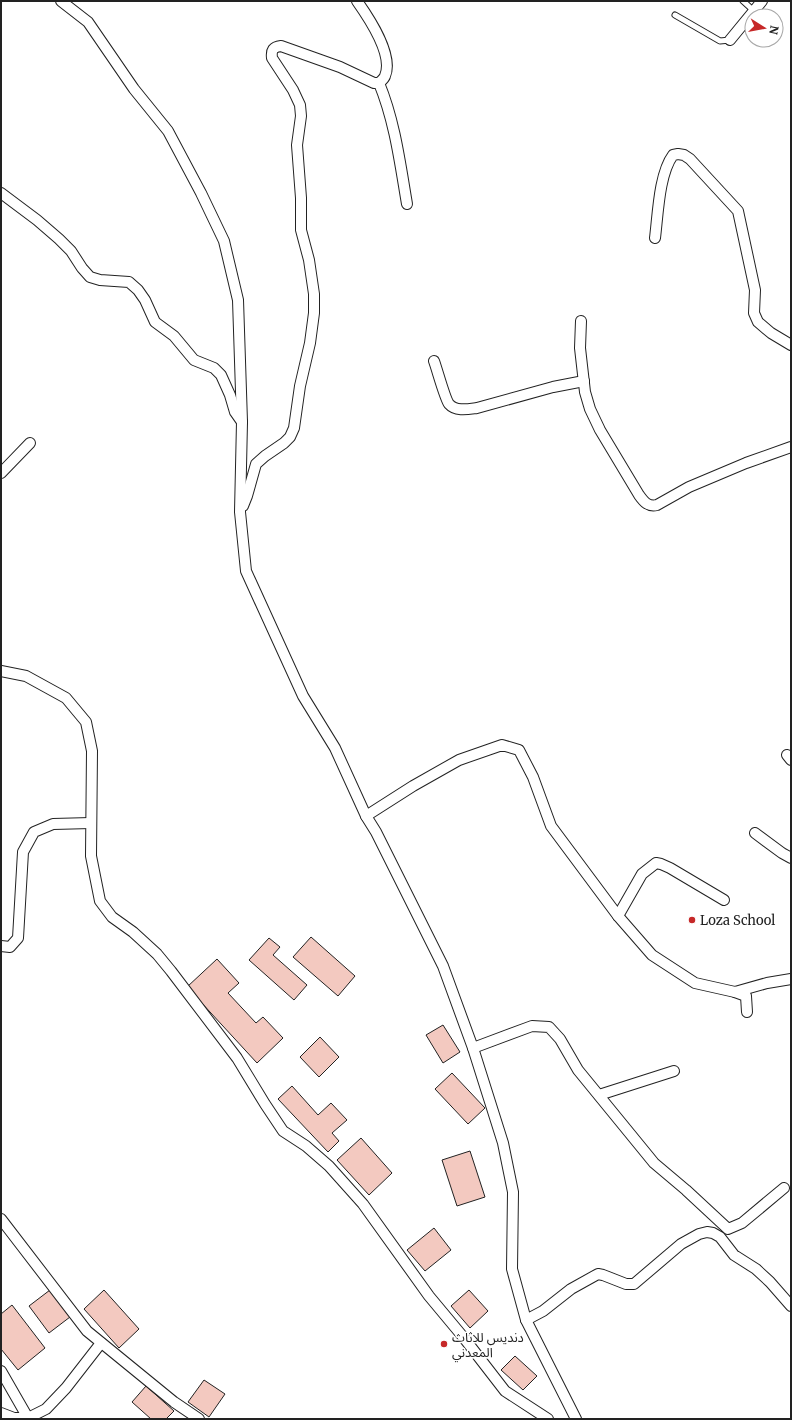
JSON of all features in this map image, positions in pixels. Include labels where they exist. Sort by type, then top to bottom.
[{"type":"street","points":[[61,1],[88,22],[134,89],[168,131],[201,193],[224,241],[238,300],[242,422],[240,512],[246,571],[303,696],[335,748],[366,816],[376,832],[443,966],[473,1048],[503,1143],[513,1192],[512,1270],[526,1320],[576,1419]]},
{"type":"street","points":[[240,512],[247,496],[256,464],[284,443],[290,437],[294,428],[300,386],[310,343],[314,313],[314,294],[310,267],[301,230],[301,198],[297,145],[301,116],[300,105],[293,90],[272,58],[271,53],[273,48],[276,46],[281,46],[340,67],[374,83],[379,83],[385,77],[387,69],[386,58],[382,44],[370,20],[357,1]]},
{"type":"street","points":[[730,40],[744,23]]},
{"type":"street","points":[[379,83],[388,104],[407,204]]},
{"type":"street","points":[[655,238],[661,187],[669,159],[672,155],[684,155],[714,184],[738,211],[755,290],[754,313],[758,322],[771,333],[791,345]]},
{"type":"street","points":[[1,193],[37,220],[59,239],[90,277],[100,280],[129,282],[138,290],[145,300],[155,322],[174,336],[194,360],[214,368],[221,375],[230,395],[235,412],[242,422]]},
{"type":"street","points":[[581,321],[580,348],[585,392],[590,409],[600,430],[639,495],[647,504],[654,506],[657,505],[689,487],[746,463],[791,447]]},
{"type":"street","points":[[434,361],[449,404],[456,408],[477,408],[553,387],[584,381]]},
{"type":"street","points":[[1,472],[30,443]]},
{"type":"street","points":[[1,671],[26,676],[66,698],[86,722],[92,751],[91,856],[100,901],[104,907],[112,917],[133,932],[157,954],[237,1058],[283,1131],[306,1146],[329,1166],[363,1204],[429,1296],[505,1391],[548,1419]]},
{"type":"street","points":[[366,816],[413,786],[459,760],[502,745],[519,750],[533,777],[551,826],[618,916],[652,955],[696,983],[746,996],[747,1012]]},
{"type":"street","points":[[1,946],[10,947],[18,938],[23,852],[34,832],[53,824],[91,823]]},
{"type":"street","points":[[755,833],[791,858]]},
{"type":"street","points":[[618,916],[642,874],[656,863],[670,868],[724,900]]},
{"type":"street","points":[[735,992],[767,983],[791,979]]},
{"type":"street","points":[[473,1048],[532,1026],[549,1027],[560,1038],[578,1070],[654,1163],[728,1229],[742,1223],[784,1188]]},
{"type":"street","points":[[599,1095],[674,1071]]},
{"type":"street","points":[[1,1219],[87,1331],[174,1402],[199,1419]]},
{"type":"street","points":[[526,1320],[543,1310],[571,1289],[598,1274],[610,1277],[626,1284],[634,1284],[681,1244],[699,1234],[707,1232],[713,1233],[720,1237],[734,1255],[756,1269],[770,1282],[791,1306]]},
{"type":"street","points":[[1,1413],[14,1418],[28,1418],[46,1408],[66,1388],[101,1343]]},
{"type":"street","points":[[1,1371],[28,1418]]},
{"type":"lane","points":[[743,1],[751,8]]},
{"type":"lane","points":[[675,15],[720,41],[730,40]]},
{"type":"building","points":[[311,937],[355,976],[338,996],[293,957]]},
{"type":"building","points":[[269,938],[280,947],[273,955],[307,985],[294,1000],[249,960]]},
{"type":"building","points":[[217,959],[239,983],[228,993],[256,1023],[263,1017],[283,1038],[257,1063],[187,987]]},
{"type":"building","points":[[443,1025],[460,1052],[443,1063],[426,1035]]},
{"type":"building","points":[[320,1037],[339,1057],[319,1077],[300,1057]]},
{"type":"building","points":[[452,1073],[485,1108],[468,1124],[435,1089]]},
{"type":"building","points":[[292,1086],[318,1115],[331,1103],[347,1120],[332,1133],[339,1141],[328,1152],[278,1099]]},
{"type":"building","points":[[361,1138],[392,1173],[369,1195],[337,1160]]},
{"type":"building","points":[[470,1151],[485,1197],[457,1206],[442,1160]]},
{"type":"building","points":[[434,1228],[451,1250],[425,1271],[407,1250]]},
{"type":"building","points":[[50,1290],[70,1317],[49,1333],[29,1306]]},
{"type":"building","points":[[104,1290],[139,1329],[119,1348],[84,1309]]},
{"type":"building","points":[[469,1290],[488,1311],[470,1328],[451,1306]]},
{"type":"building","points":[[12,1305],[45,1348],[18,1370],[1,1349],[1,1314]]},
{"type":"building","points":[[515,1356],[537,1376],[523,1390],[501,1370]]},
{"type":"building","points":[[204,1380],[225,1394],[209,1417],[188,1402]]},
{"type":"building","points":[[146,1386],[174,1411],[166,1419],[151,1419],[132,1402]]},
{"type":"place","name":"Loza School","points":[[692,920]]},
{"type":"place","name":"دنديس للاثاث المعدني","points":[[444,1344]]}]
